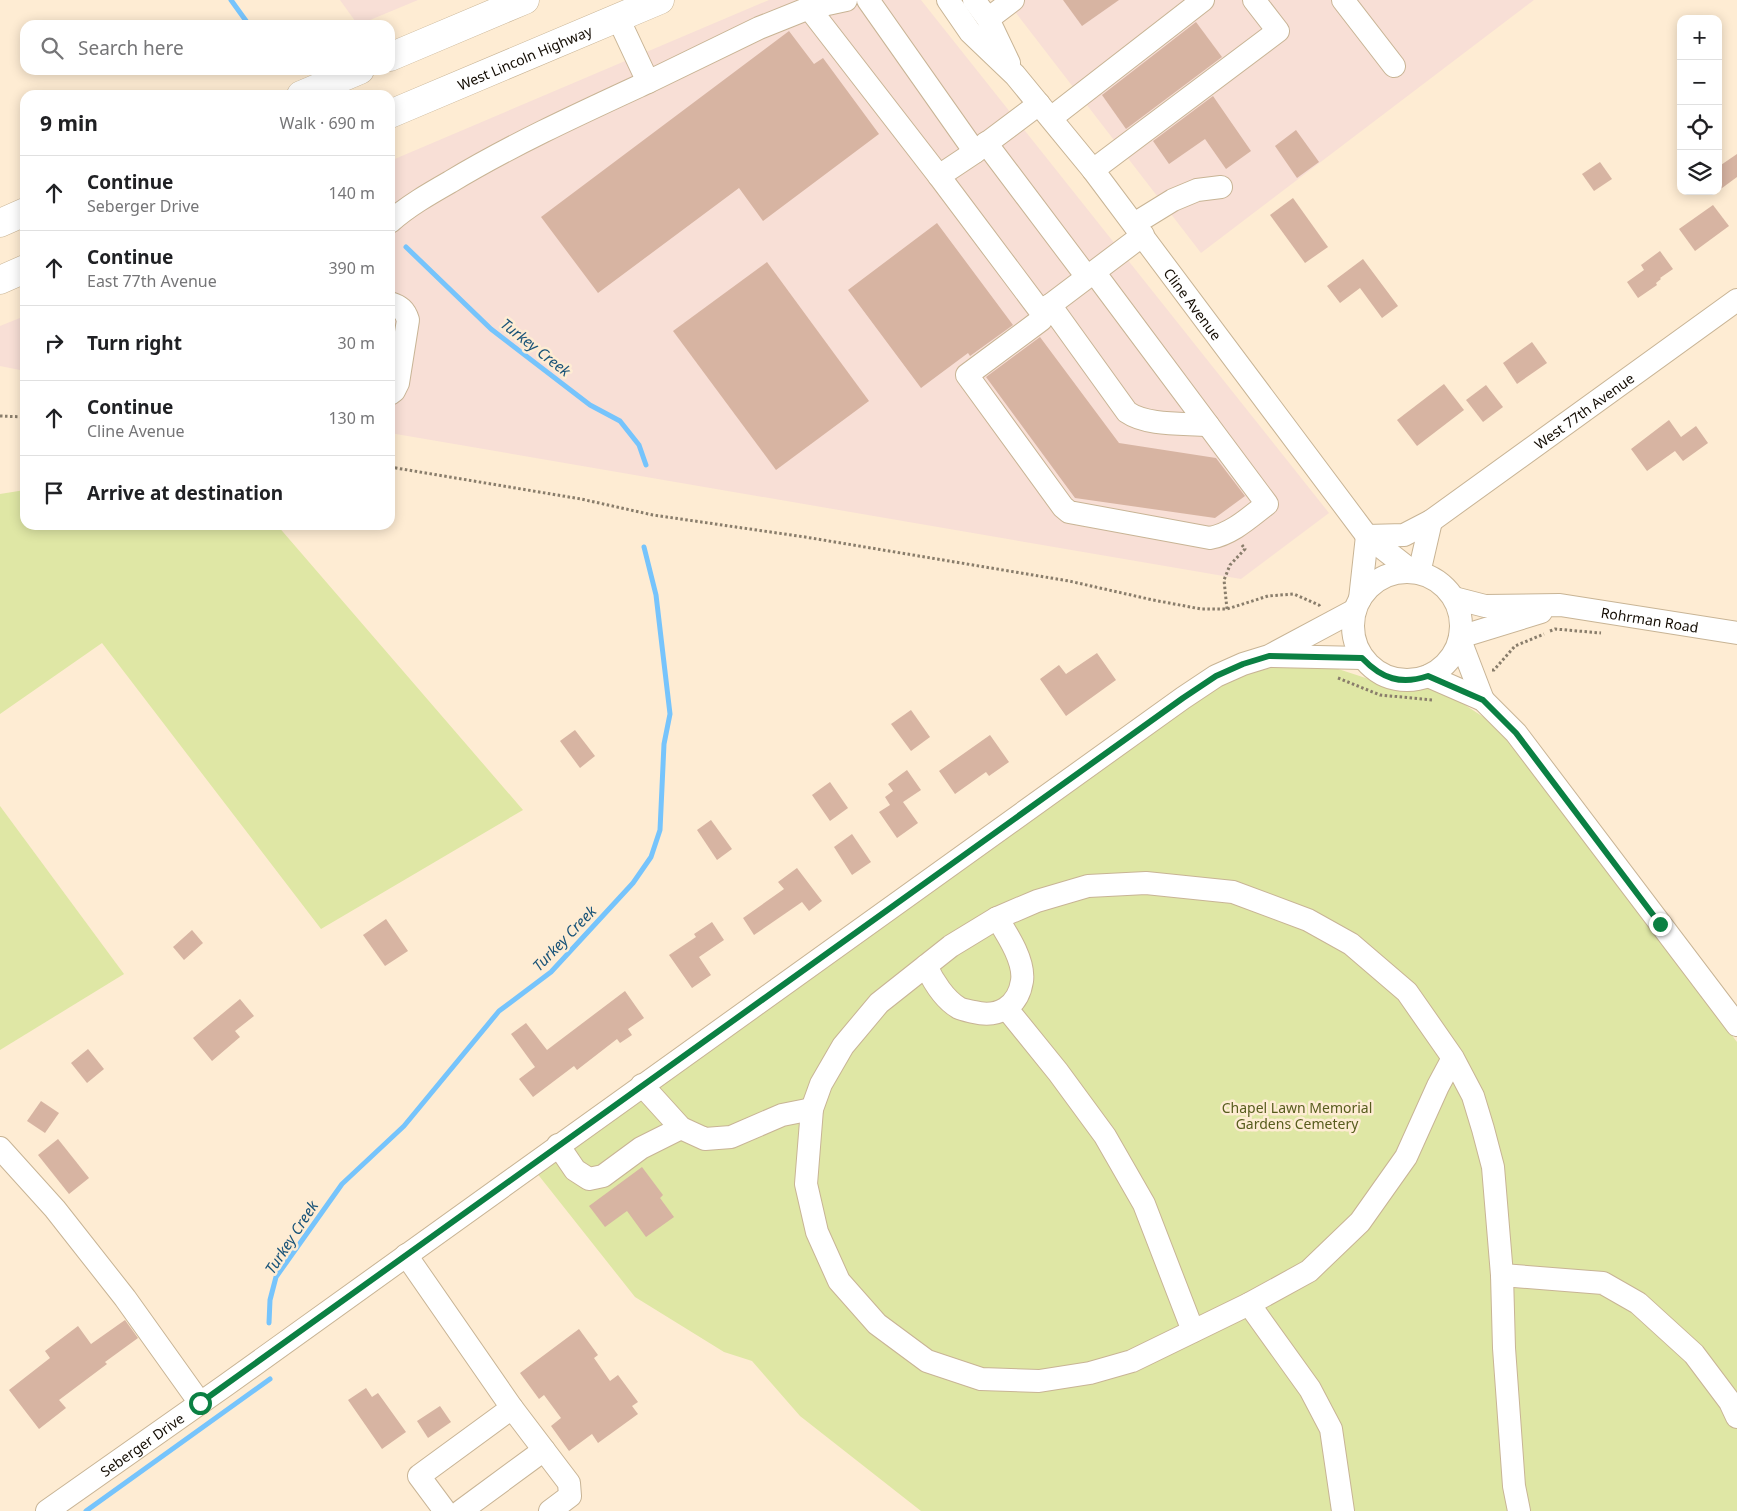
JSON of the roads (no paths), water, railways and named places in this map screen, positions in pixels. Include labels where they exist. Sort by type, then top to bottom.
[{"type":"main road","points":[[395,55],[525,0]]},
{"type":"main road","name":"West Lincoln Highway","points":[[395,112],[660,0]]},
{"type":"main road","points":[[313,90],[348,75]]},
{"type":"main road","points":[[0,223],[20,214]]},
{"type":"main road","points":[[0,280],[20,271]]},
{"type":"street","points":[[395,218],[404,210],[477,165],[574,116],[759,28],[809,8],[846,0]]},
{"type":"street","points":[[868,0],[980,148],[1090,275],[1268,504],[1232,530],[1220,536],[1210,538],[1069,512],[1063,507],[967,375],[1041,320],[1046,309],[1090,275],[1173,200],[1197,190],[1221,187]]},
{"type":"street","name":"Cline Avenue","points":[[948,0],[970,32],[1015,75],[1093,170],[1367,536],[1416,573]]},
{"type":"street","name":"Cline Avenue","points":[[974,0],[988,19],[1015,75]]},
{"type":"street","points":[[988,19],[1013,0]]},
{"type":"street","points":[[940,176],[980,148],[1045,111],[1203,0]]},
{"type":"street","points":[[1093,170],[1278,31],[1254,0]]},
{"type":"street","points":[[1343,0],[1394,66]]},
{"type":"street","points":[[809,8],[1127,412],[1136,418],[1146,421],[1208,425]]},
{"type":"street","points":[[618,18],[648,82]]},
{"type":"street","name":"West 77th Avenue","points":[[1367,536],[1404,535],[1430,521],[1737,300]]},
{"type":"street","points":[[395,390],[398,383],[408,320],[398,307]]},
{"type":"street","points":[[1416,573],[1430,521]]},
{"type":"street","points":[[1269,656],[1357,605],[1368,589],[1377,581],[1388,575],[1400,572],[1416,573],[1439,582],[1454,598],[1461,617],[1460,638],[1451,658],[1445,665],[1428,676],[1404,681],[1380,674],[1362,658],[1353,635],[1352,622],[1357,605],[1367,536]]},
{"type":"street","name":"Rohrman Road","points":[[1454,598],[1485,606],[1560,605],[1737,633]]},
{"type":"street","name":"Rohrman Road","points":[[1460,638],[1560,605]]},
{"type":"street","points":[[1460,638],[1483,700]]},
{"type":"street","points":[[1269,656],[1362,658]]},
{"type":"street","name":"Seberger Drive","points":[[48,1511],[1183,698],[1216,676],[1243,664],[1269,656]]},
{"type":"street","points":[[1428,676],[1483,700],[1516,733],[1737,1025]]},
{"type":"street","points":[[1453,1058],[1438,1086],[1406,1157],[1360,1222],[1309,1271],[1249,1304],[1132,1361],[1090,1373],[1038,1381],[982,1379],[928,1360],[877,1324],[840,1281],[817,1232],[806,1184],[812,1109],[821,1084],[843,1046],[880,1003],[951,946],[997,918],[1038,901],[1088,886],[1146,883],[1233,892],[1308,920],[1352,944],[1407,992],[1453,1058],[1473,1096],[1493,1167],[1502,1276],[1505,1358],[1514,1486],[1519,1511]]},
{"type":"street","points":[[926,966],[931,978],[960,1009],[983,1014],[1007,1009],[1017,998],[1022,980],[1019,958],[997,918]]},
{"type":"street","points":[[1007,1009],[1058,1072],[1105,1136],[1144,1204],[1193,1331]]},
{"type":"street","points":[[642,1086],[681,1128],[705,1139],[731,1137],[782,1115],[812,1109]]},
{"type":"street","points":[[558,1145],[575,1170],[589,1179],[603,1176],[641,1148],[681,1128]]},
{"type":"street","points":[[0,1148],[55,1209],[125,1298],[200,1403]]},
{"type":"street","points":[[406,1255],[512,1408],[569,1483],[570,1496],[550,1511]]},
{"type":"street","points":[[1502,1276],[1603,1283],[1638,1303],[1694,1354],[1730,1402],[1737,1417]]},
{"type":"street","points":[[1249,1304],[1310,1389],[1331,1429],[1343,1511]]},
{"type":"street","points":[[445,1511],[419,1476],[512,1408]]},
{"type":"street","points":[[461,1511],[544,1450]]},
{"type":"waterway","name":"Turkey Creek","points":[[231,0],[245,20]]},
{"type":"waterway","name":"Turkey Creek","points":[[406,247],[491,329],[590,405],[620,421],[639,445],[646,465]]},
{"type":"waterway","name":"Turkey Creek","points":[[269,1323],[270,1300],[276,1277],[342,1184],[404,1126],[499,1011],[551,972],[633,883],[651,857],[660,830],[664,744],[670,714],[656,595],[644,547]]},
{"type":"waterway","name":"Turkey Creek","points":[[86,1511],[270,1379]]},
{"type":"park label","name":"Chapel Lawn Memorial Gardens Cemetery","points":[[1297,1116]]}]
